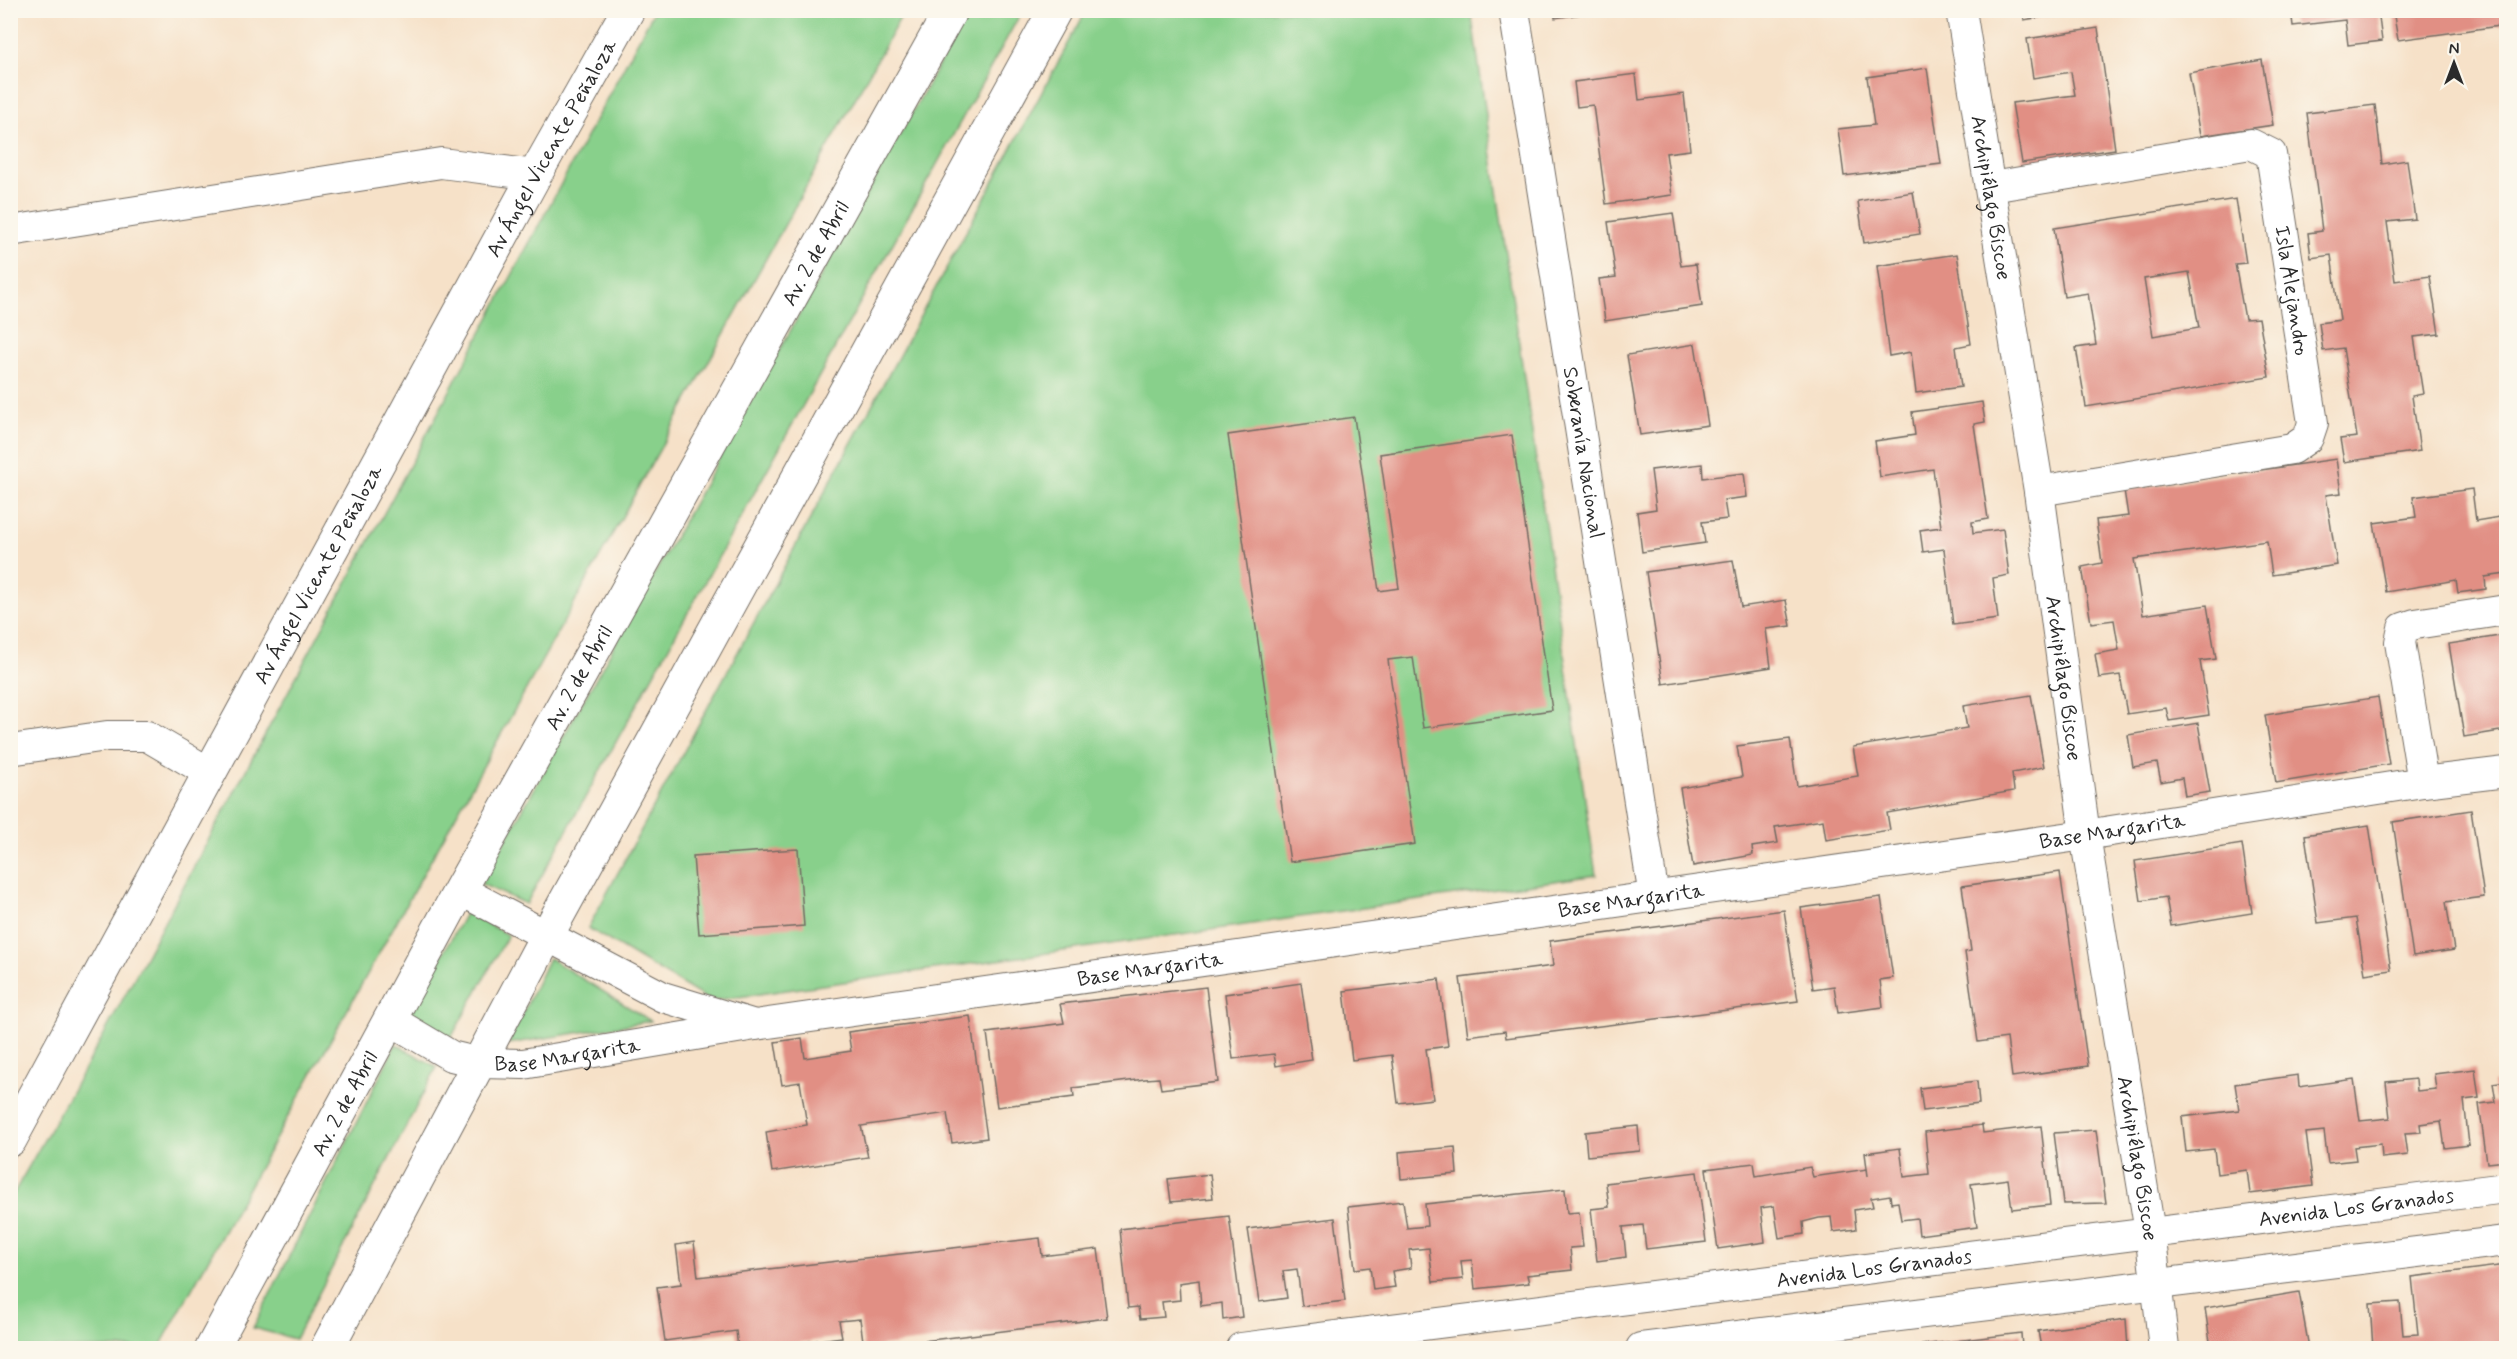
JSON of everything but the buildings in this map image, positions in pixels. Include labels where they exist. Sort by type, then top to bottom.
[{"type":"main road","name":"Av Ángel Vicente Peñaloza","points":[[10,1140],[535,175],[628,10]]},
{"type":"main road","name":"Av. 2 de Abril","points":[[212,1348],[460,890],[951,10]]},
{"type":"main road","points":[[327,1348],[546,937],[1055,10]]},
{"type":"street","name":"Soberanía Nacional","points":[[1514,10],[1654,897]]},
{"type":"street","name":"Archipiélago Biscoe","points":[[1960,10],[2039,491],[2085,834],[2150,1232],[2164,1348]]},
{"type":"street","name":"Isla Alejandro","points":[[1991,188],[2251,144],[2271,154],[2313,423],[2308,438],[2292,449],[2039,491]]},
{"type":"street","points":[[10,231],[441,163],[535,175]]},
{"type":"street","points":[[2423,782],[2400,642],[2403,628],[2506,610]]},
{"type":"street","points":[[10,750],[107,736],[147,736],[210,773]]},
{"type":"street","name":"Base Margarita","points":[[389,1019],[451,1056],[480,1063],[523,1064],[755,1025],[1654,897],[2423,782],[2506,772]]},
{"type":"street","name":"Base Margarita","points":[[460,890],[663,997],[755,1025]]},
{"type":"street","name":"Avenida Los Granados","points":[[1241,1348],[2506,1188]]},
{"type":"street","points":[[1641,1348],[2506,1241]]},
{"type":"green space","points":[[654,11],[904,11],[159,1348],[11,1348],[11,1198],[103,1036]]},
{"type":"green space","points":[[969,11],[1022,11],[526,904],[481,884]]},
{"type":"green space","points":[[1086,11],[1471,11],[1596,875],[710,1001],[588,928]]},
{"type":"green space","points":[[466,912],[508,935],[451,1038],[409,1015]]},
{"type":"green space","points":[[549,958],[651,1021],[508,1044]]},
{"type":"green space","points":[[396,1044],[437,1067],[295,1339],[253,1328]]}]
